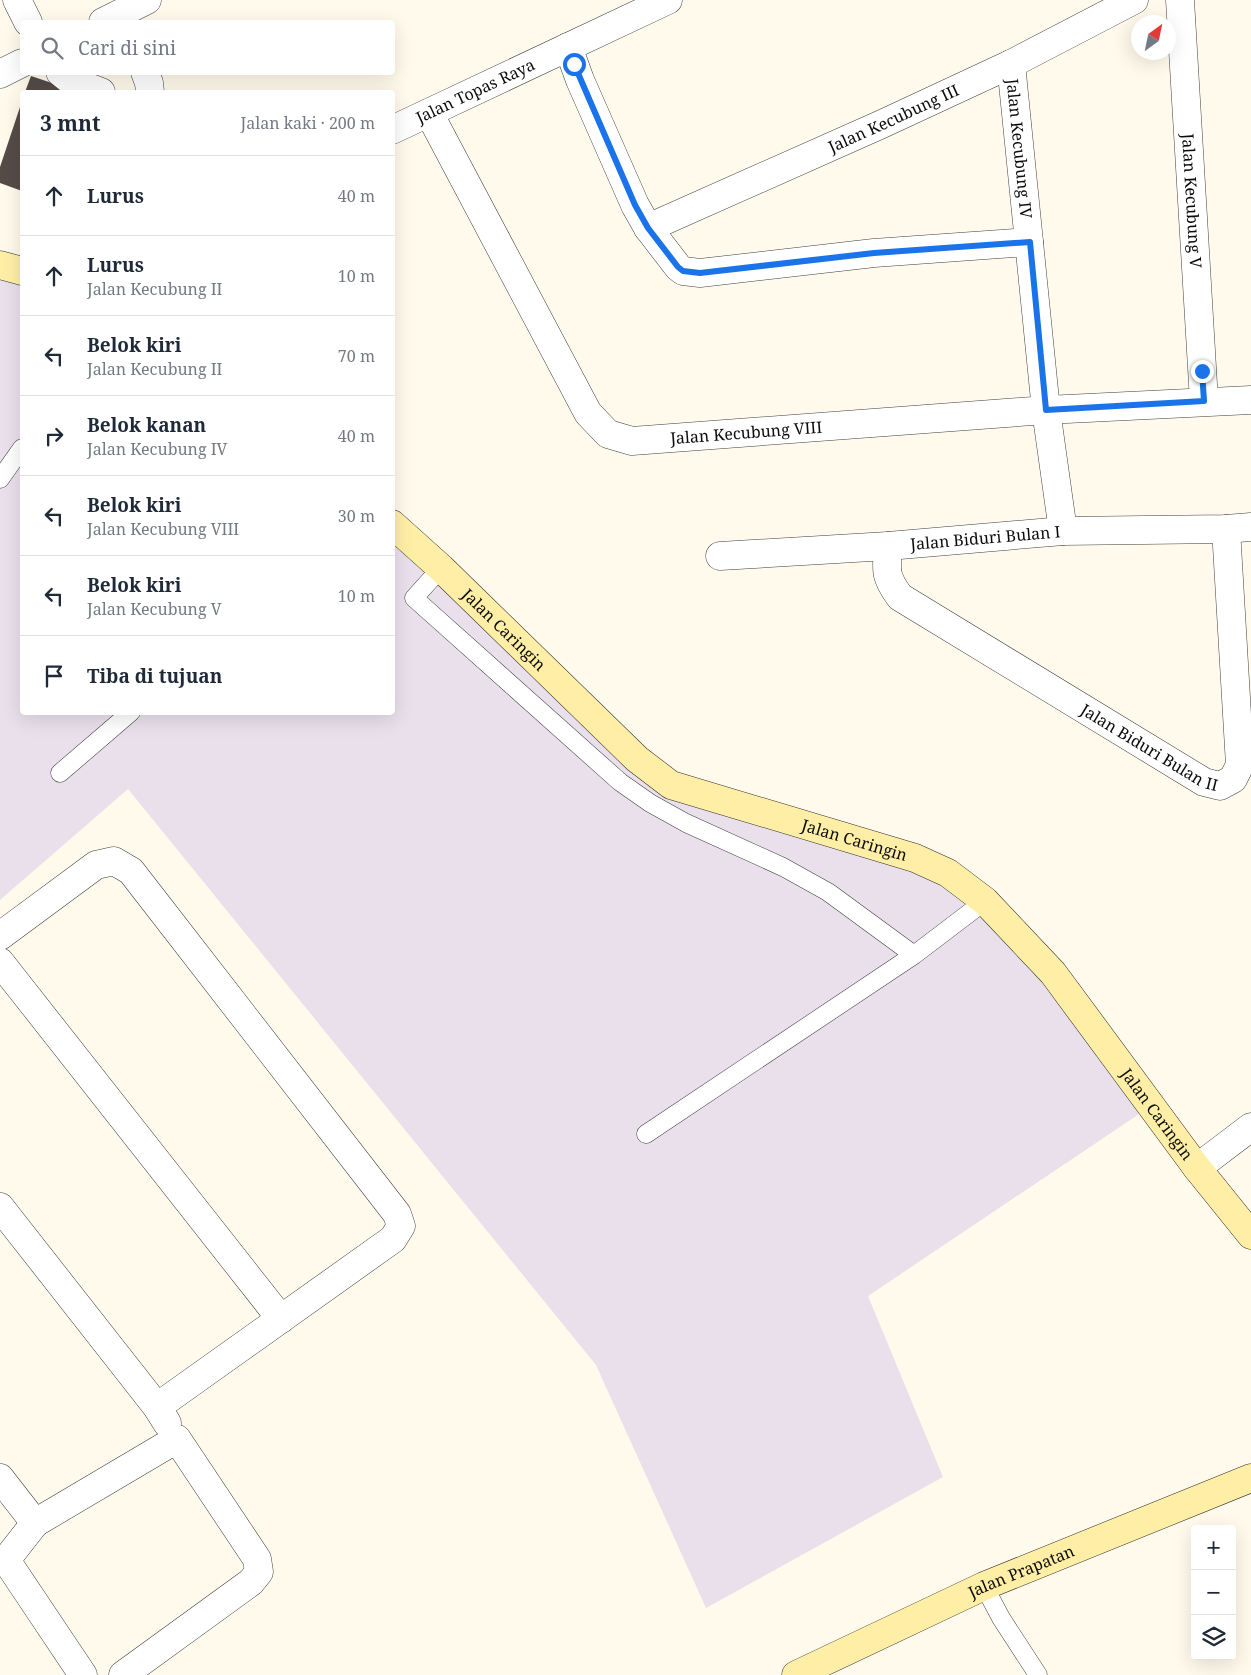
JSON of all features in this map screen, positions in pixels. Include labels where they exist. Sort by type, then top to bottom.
[{"type":"main road","points":[[0,265],[20,270]]},
{"type":"main road","name":"Jalan Caringin","points":[[395,527],[441,568],[637,759],[671,785],[914,858],[948,873],[985,901],[1053,973],[1198,1168],[1251,1235]]},
{"type":"main road","name":"Jalan Prapatan","points":[[796,1675],[984,1586],[1251,1478]]},
{"type":"street","points":[[16,0],[27,20]]},
{"type":"street","points":[[113,20],[147,0]]},
{"type":"street","name":"Jalan Topas Raya","points":[[395,129],[668,0]]},
{"type":"street","name":"Jalan Kecubung III","points":[[648,228],[882,124],[1011,64],[1134,0]]},
{"type":"street","name":"Jalan Kecubung V","points":[[1180,0],[1204,401]]},
{"type":"street","points":[[568,47],[580,80],[631,196],[648,228],[683,271],[700,273],[874,253],[1030,242]]},
{"type":"street","points":[[0,74],[20,64]]},
{"type":"street","name":"Jalan Kecubung IV","points":[[1011,64],[1046,410],[1063,531]]},
{"type":"street","points":[[64,75],[70,80],[96,90]]},
{"type":"street","points":[[146,75],[150,83],[150,90]]},
{"type":"street","name":"Jalan Kecubung VIII","points":[[429,113],[588,413],[608,434],[632,441],[1046,410],[1251,400]]},
{"type":"street","name":"Jalan Biduri Bulan I","points":[[720,556],[888,546],[1063,531],[1239,528]]},
{"type":"street","name":"Jalan Biduri Bulan II","points":[[888,546],[886,564],[888,581],[900,597],[1204,782],[1220,786],[1233,779],[1240,765],[1239,528]]},
{"type":"street","points":[[0,936],[96,865],[114,861],[131,871],[397,1214],[400,1226],[393,1239],[157,1407]]},
{"type":"street","points":[[0,962],[281,1319]]},
{"type":"street","points":[[1198,1168],[1251,1127]]},
{"type":"street","points":[[0,1207],[157,1407],[257,1559],[259,1572],[251,1582],[123,1675]]},
{"type":"street","points":[[83,1675],[3,1562],[34,1523],[177,1440]]},
{"type":"street","points":[[0,1478],[34,1523]]},
{"type":"lane","points":[[0,478],[20,451]]},
{"type":"lane","points":[[441,568],[414,598],[620,782],[686,823],[784,867],[828,892],[914,955]]},
{"type":"lane","points":[[60,773],[128,715]]},
{"type":"lane","points":[[646,1134],[914,955],[985,901]]},
{"type":"lane","points":[[984,1586],[1001,1618],[1038,1675]]},
{"type":"shaded area","points":[[0,265],[20,268],[20,715],[395,715],[395,527],[671,792],[918,855],[1036,938],[1163,1098],[868,1296],[943,1477],[706,1608],[596,1365],[128,789],[0,900]]},
{"type":"building","points":[[31,76],[73,90],[26,90]]},
{"type":"building","points":[[20,107],[20,190],[0,183],[0,167]]},
{"type":"route","points":[[574,64],[635,205],[648,228],[672,261],[683,271],[700,273],[874,253],[1030,242],[1046,410],[1204,401],[1202,371]]}]
